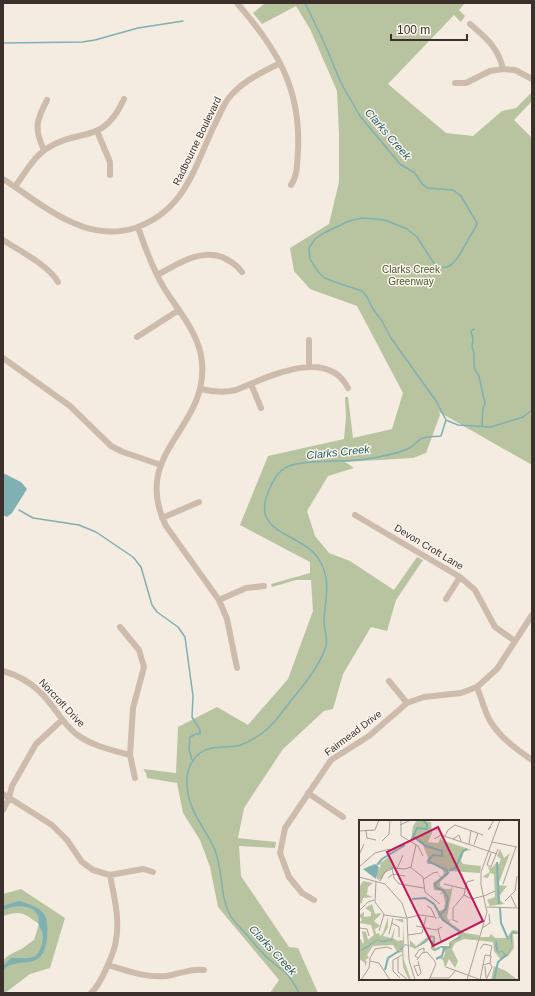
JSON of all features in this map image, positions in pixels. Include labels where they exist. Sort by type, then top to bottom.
[{"type":"street","points":[[237,3],[269,43],[280,63],[292,93],[298,129],[296,173],[291,185]]},
{"type":"street","points":[[470,24],[496,49],[501,58],[503,69]]},
{"type":"street","name":"Radbourne Boulevard","points":[[3,180],[68,221],[84,227],[112,232],[138,227],[153,220],[167,210],[184,192],[223,108],[235,91],[251,78],[280,63]]},
{"type":"street","points":[[455,83],[466,83],[490,71],[503,69],[515,70],[532,79]]},
{"type":"street","points":[[15,187],[44,150],[59,142],[97,131],[112,119],[117,113],[124,99]]},
{"type":"street","points":[[44,150],[38,136],[37,126],[40,114],[47,100]]},
{"type":"street","points":[[97,131],[110,162],[110,175]]},
{"type":"street","points":[[138,227],[157,275],[192,331],[201,352],[203,373],[201,389],[195,407],[168,448],[161,465],[157,484],[157,495],[162,518],[219,600],[227,619],[237,668]]},
{"type":"street","points":[[3,240],[53,274],[58,282]]},
{"type":"street","points":[[157,275],[192,257],[206,254],[229,260],[242,272]]},
{"type":"street","points":[[137,337],[179,310]]},
{"type":"street","points":[[309,340],[309,368]]},
{"type":"street","points":[[3,358],[70,406],[111,446],[123,452],[161,465]]},
{"type":"street","points":[[201,389],[229,392],[282,372],[293,369],[309,368],[334,372],[342,378],[348,388]]},
{"type":"street","points":[[251,384],[261,408]]},
{"type":"street","points":[[162,518],[199,502]]},
{"type":"street","name":"Devon Croft Lane","points":[[355,515],[460,576],[475,590],[495,627],[515,641]]},
{"type":"street","points":[[446,599],[460,576]]},
{"type":"street","points":[[219,600],[246,588],[264,586]]},
{"type":"street","name":"Fairmead Drive","points":[[314,900],[302,893],[289,877],[280,853],[285,828],[331,760],[369,736],[407,703],[424,697],[461,693],[477,687],[497,669],[532,615]]},
{"type":"street","points":[[120,627],[139,650],[144,667],[133,708],[130,754],[135,778]]},
{"type":"street","name":"Norcroft Drive","points":[[3,671],[18,676],[41,692],[62,720],[76,734],[97,746],[130,754]]},
{"type":"street","points":[[389,681],[407,703]]},
{"type":"street","points":[[477,687],[489,719],[496,730],[532,760]]},
{"type":"street","points":[[3,810],[6,796],[36,744],[62,720]]},
{"type":"street","points":[[308,793],[343,816]]},
{"type":"street","points":[[6,796],[52,825],[67,840],[82,862],[93,870],[110,875],[143,869],[153,872]]},
{"type":"street","points":[[91,993],[99,984],[108,965],[114,950],[118,928],[110,875]]},
{"type":"street","points":[[108,965],[133,973],[156,976],[167,976],[192,970],[204,970]]},
{"type":"green space","name":"Clarks Creek Greenway","points":[[265,3],[465,3],[459,10],[465,16],[461,22],[454,15],[388,84],[446,133],[473,136],[502,111],[516,108],[532,92],[532,101],[514,120],[532,138],[532,465],[439,412],[440,415],[426,453],[413,458],[345,462],[354,468],[328,476],[307,511],[315,536],[329,553],[350,561],[394,590],[417,557],[423,560],[396,600],[387,631],[371,627],[343,674],[333,709],[324,711],[283,749],[244,808],[238,838],[276,842],[275,848],[239,846],[241,876],[289,947],[298,948],[318,993],[270,993],[279,980],[218,907],[210,867],[200,840],[183,813],[177,783],[147,778],[143,769],[176,773],[178,727],[217,707],[248,725],[288,679],[313,611],[311,580],[296,580],[272,587],[271,584],[310,573],[310,562],[240,525],[268,456],[344,439],[346,417],[345,397],[348,397],[353,438],[392,429],[403,393],[357,306],[310,289],[294,271],[290,248],[329,224],[339,182],[337,91],[310,29],[296,6],[262,24],[253,13]]},
{"type":"green space","points":[[21,889],[65,918],[50,968],[30,974],[3,993],[3,961],[34,940],[39,924],[29,917],[19,913],[3,916],[3,894]]},
{"type":"water","points":[[3,473],[21,482],[27,489],[12,513],[7,517],[3,515]]},
{"type":"water","points":[[19,901],[36,907],[44,914],[47,924],[46,943],[39,958],[30,962],[10,965],[3,971],[3,966],[11,958],[26,958],[35,956],[39,952],[42,945],[43,934],[39,926],[39,918],[34,911],[30,908],[21,906],[3,910],[3,906]]},
{"type":"waterway","name":"Clarks Creek","points":[[299,993],[287,974],[266,956],[230,915],[223,892],[218,858],[194,812],[188,796],[188,772],[191,764],[197,756],[205,750],[241,745],[257,737],[270,726],[312,674],[324,653],[327,639],[324,621],[327,584],[326,577],[321,563],[314,553],[281,532],[272,525],[266,516],[265,504],[270,488],[276,477],[284,468],[297,464],[365,459],[401,452],[408,449],[423,438],[441,436],[446,420],[436,401],[391,338],[367,297],[362,291],[325,278],[319,273],[310,259],[309,248],[315,239],[349,221],[362,218],[385,220],[407,229],[417,237],[433,262],[439,266],[445,267],[450,266],[458,257],[477,223],[461,196],[453,190],[428,188],[423,185],[415,173],[400,164],[360,116],[341,83],[323,40],[305,3]]},
{"type":"waterway","points":[[3,43],[82,42],[95,40],[138,28],[183,21]]},
{"type":"waterway","points":[[474,329],[471,331],[473,339],[472,347],[474,353],[474,365],[479,376],[485,404],[483,408],[482,426]]},
{"type":"waterway","points":[[446,420],[458,425],[491,427],[523,417],[532,410]]},
{"type":"waterway","points":[[19,510],[33,518],[79,525],[96,532],[133,557],[141,567],[152,605],[157,612],[178,627],[185,637],[193,696],[192,717],[200,730],[200,734],[190,737],[189,749],[192,760]]}]
